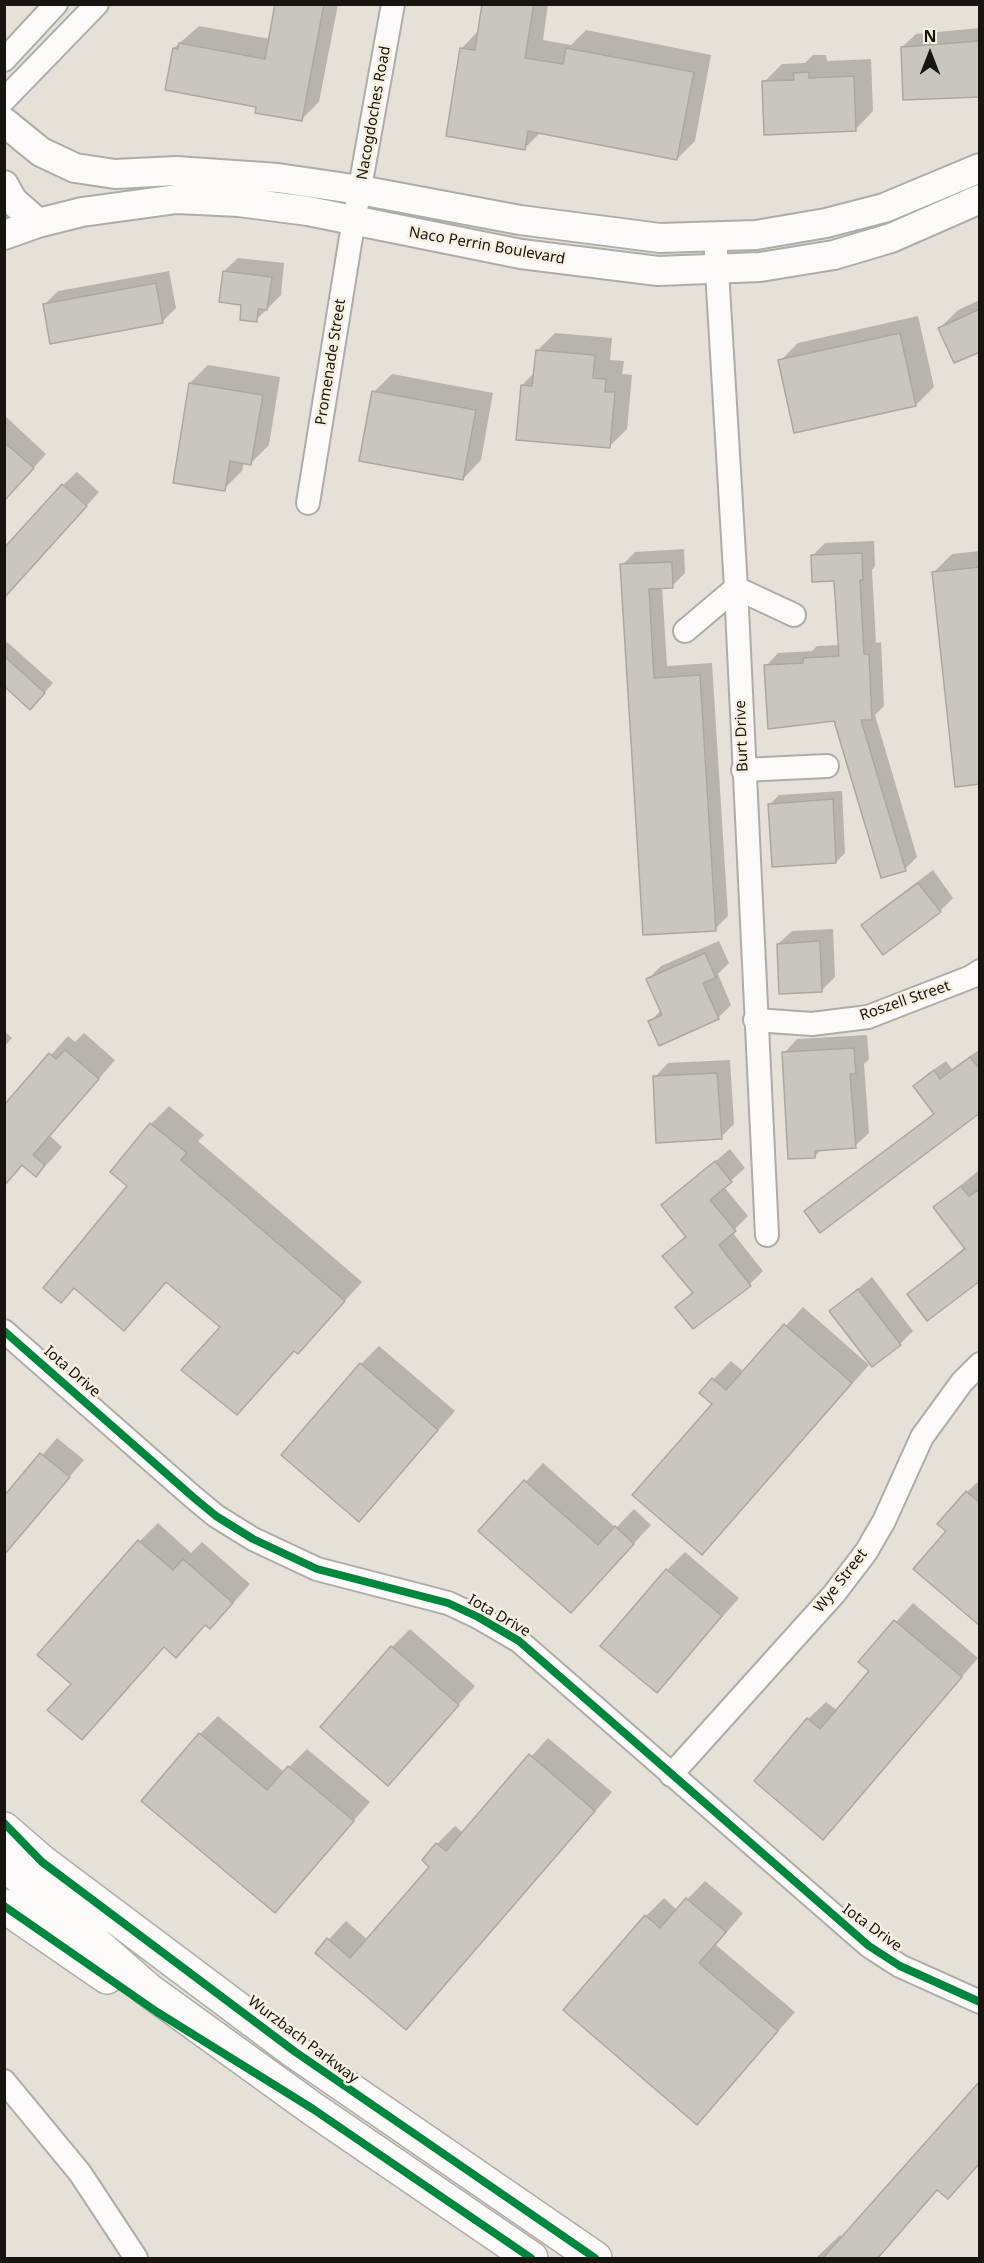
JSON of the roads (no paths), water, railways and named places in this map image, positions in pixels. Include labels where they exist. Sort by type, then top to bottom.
[{"type":"highway","points":[[4,1823],[42,1862]]},
{"type":"highway","name":"Wurzbach Parkway","points":[[4,1829],[42,1862],[346,2089],[595,2259]]},
{"type":"highway","points":[[4,1863],[147,1989],[313,2109],[531,2259]]},
{"type":"highway","points":[[4,1906],[157,2012],[313,2109]]},
{"type":"main road","name":"Naco Perrin Boulevard","points":[[4,122],[41,152],[75,168],[115,174],[176,171],[222,172],[360,190],[598,232],[660,238],[756,235],[826,223],[884,208],[980,168]]},
{"type":"main road","points":[[4,185],[13,201],[38,223]]},
{"type":"main road","name":"Naco Perrin Boulevard","points":[[4,235],[38,223],[82,212],[177,199],[239,202],[308,211],[354,222],[586,263],[658,272],[716,271],[760,267],[834,255],[891,238],[980,199]]},
{"type":"street","points":[[4,60],[56,4]]},
{"type":"street","points":[[4,100],[97,4]]},
{"type":"street","name":"Nacogdoches Road","points":[[354,222],[393,4]]},
{"type":"street","name":"Promenade Street","points":[[308,503],[354,222]]},
{"type":"street","name":"Burt Drive","points":[[715,237],[736,588],[767,1235]]},
{"type":"street","points":[[685,631],[736,588],[794,615]]},
{"type":"street","points":[[743,770],[827,766]]},
{"type":"street","name":"Roszell Street","points":[[755,1020],[812,1024],[867,1017],[971,977],[980,971]]},
{"type":"street","name":"Iota Drive","points":[[4,1331],[216,1516],[280,1554],[317,1569],[448,1603],[501,1629],[529,1648],[671,1775],[869,1946],[900,1966],[980,2002]]},
{"type":"street","name":"Wye Street","points":[[671,1775],[834,1594],[866,1552],[884,1521],[922,1437],[956,1389],[980,1364]]},
{"type":"street","points":[[4,2081],[80,2173],[136,2259]]}]
